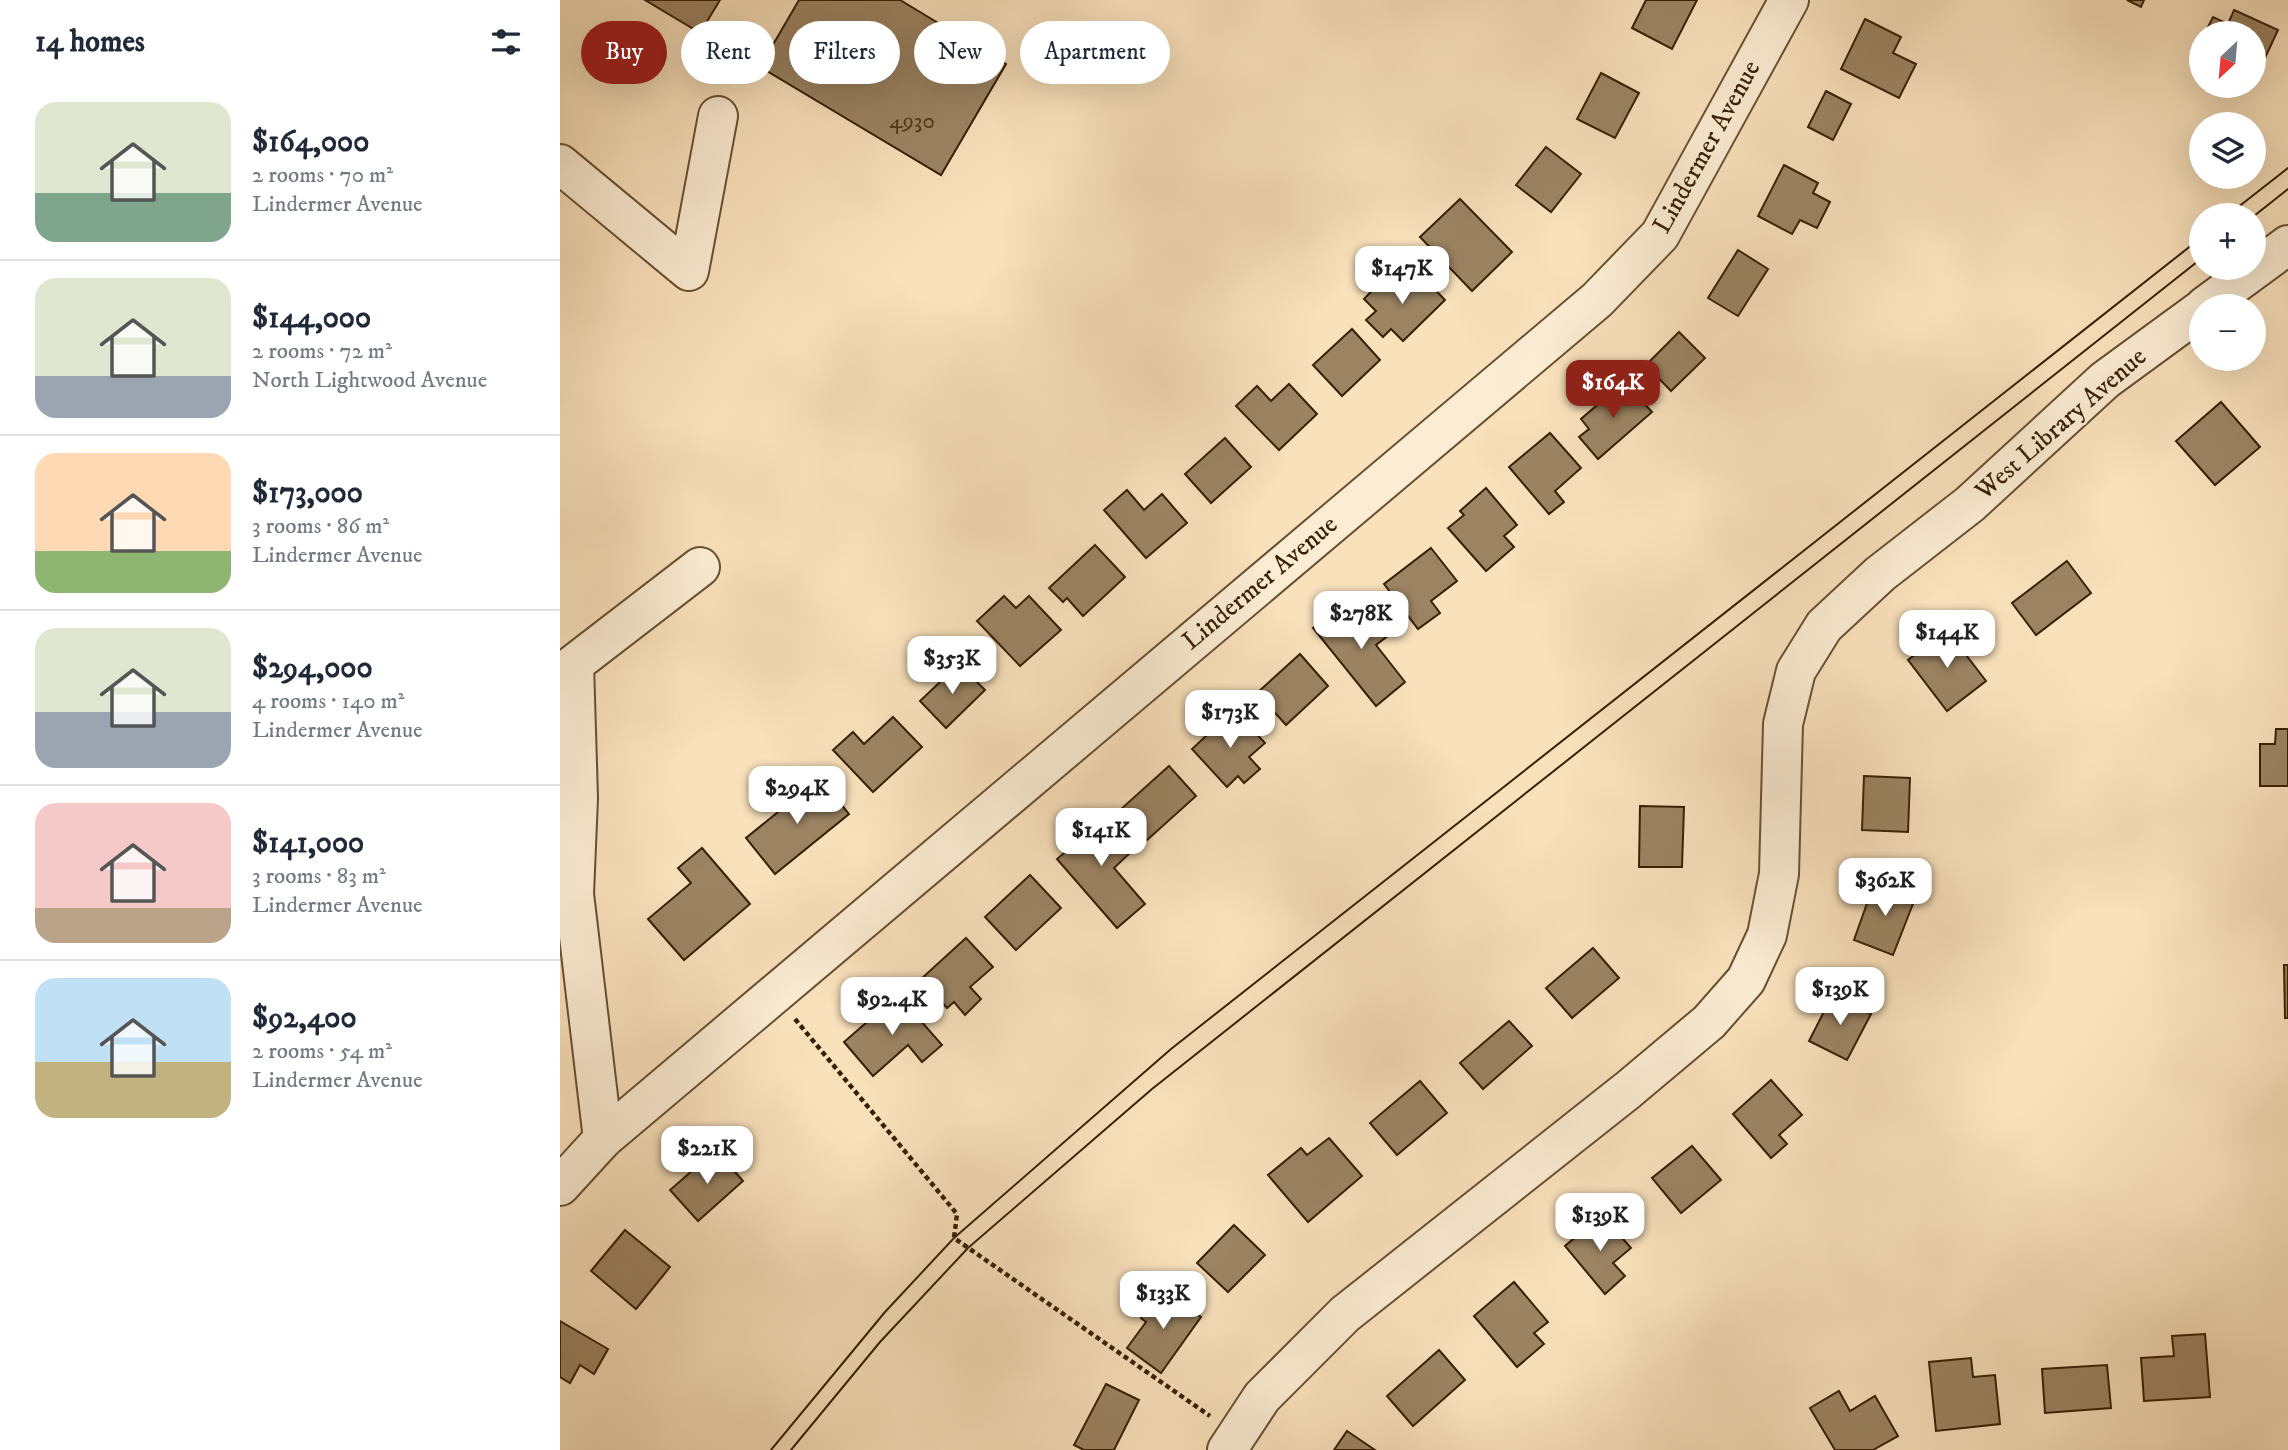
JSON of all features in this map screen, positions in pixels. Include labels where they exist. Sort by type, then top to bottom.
[{"type":"street","name":"Lindermer Avenue","points":[[560,1186],[603,1139],[1597,300],[1660,234],[1789,0]]},
{"type":"street","points":[[560,163],[690,271],[718,116]]},
{"type":"street","name":"West Library Avenue","points":[[2221,294],[2288,245]]},
{"type":"street","name":"West Library Avenue","points":[[1232,1443],[1262,1396],[1345,1314],[1628,1090],[1709,1022],[1746,981],[1767,935],[1779,873],[1783,724],[1796,671],[1824,626],[1880,574],[1970,504],[2105,380],[2189,317]]},
{"type":"street","points":[[603,1139],[574,894],[578,798],[574,664],[700,567]]},
{"type":"path","points":[[775,994],[957,1214],[954,1238],[1232,1443]]},
{"type":"building","points":[[645,0],[720,0],[707,21],[681,22]]},
{"type":"building","points":[[799,0],[900,0],[935,21],[914,21],[914,84],[994,84],[941,175],[775,76],[775,41]]},
{"type":"building","points":[[1646,0],[1697,0],[1672,49],[1632,28]]},
{"type":"building","points":[[2127,0],[2144,0],[2141,7]]},
{"type":"building","points":[[2234,10],[2258,21],[2229,21]]},
{"type":"building","points":[[1865,19],[1901,37],[1893,53],[1916,64],[1899,98],[1841,69]]},
{"type":"building","points":[[2266,25],[2278,30],[2266,56]]},
{"type":"building","points":[[1601,73],[1639,93],[1615,138],[1577,119]]},
{"type":"building","points":[[1826,91],[1851,104],[1833,140],[1808,127]]},
{"type":"building","points":[[1546,147],[1581,174],[1551,212],[1516,185]]},
{"type":"building","points":[[1784,165],[1818,183],[1813,193],[1830,202],[1817,228],[1800,220],[1792,234],[1758,216]]},
{"type":"building","points":[[1460,199],[1512,252],[1472,291],[1420,237]]},
{"type":"building","points":[[1738,250],[1768,269],[1738,316],[1708,298]]},
{"type":"building","points":[[1419,273],[1445,300],[1403,341],[1391,329],[1383,337],[1366,320],[1376,311],[1364,299],[1386,276],[1401,291]]},
{"type":"building","points":[[1352,329],[1380,360],[1342,396],[1313,365]]},
{"type":"building","points":[[1679,332],[1705,358],[1671,391],[1646,365]]},
{"type":"building","points":[[1624,382],[1652,412],[1598,459],[1579,437],[1589,429],[1581,419]]},
{"type":"building","points":[[1289,384],[1317,414],[1279,450],[1236,406],[1257,386],[1271,401]]},
{"type":"building","points":[[2221,402],[2260,447],[2215,485],[2176,441]]},
{"type":"building","points":[[1550,433],[1581,468],[1555,491],[1564,502],[1549,514],[1509,467]]},
{"type":"building","points":[[1225,438],[1251,467],[1211,503],[1185,474]]},
{"type":"building","points":[[1486,488],[1517,525],[1504,536],[1514,547],[1486,571],[1448,528],[1464,515],[1460,511]]},
{"type":"building","points":[[1127,490],[1144,510],[1162,494],[1187,523],[1146,558],[1104,510]]},
{"type":"building","points":[[1095,545],[1125,577],[1083,616],[1067,598],[1063,602],[1049,588]]},
{"type":"building","points":[[1431,548],[1457,581],[1431,601],[1440,613],[1418,629],[1384,584]]},
{"type":"building","points":[[2067,561],[2091,593],[2036,635],[2012,603]]},
{"type":"building","points":[[1004,596],[1016,608],[1029,596],[1061,630],[1020,666],[977,621]]},
{"type":"building","points":[[1362,601],[1389,635],[1376,645],[1405,682],[1376,706],[1313,628],[1334,612],[1340,619]]},
{"type":"building","points":[[1947,630],[1986,681],[1947,711],[1908,660]]},
{"type":"building","points":[[1300,654],[1328,686],[1286,725],[1257,693]]},
{"type":"building","points":[[959,664],[985,690],[946,728],[920,701]]},
{"type":"building","points":[[1234,710],[1265,743],[1249,757],[1260,769],[1244,783],[1238,776],[1227,787],[1192,749]]},
{"type":"building","points":[[893,717],[922,747],[873,792],[833,750],[853,732],[864,744]]},
{"type":"building","points":[[2276,729],[2288,729],[2288,786],[2260,786],[2260,744],[2275,744]]},
{"type":"building","points":[[1169,766],[1196,796],[1147,840],[1120,810]]},
{"type":"building","points":[[1864,776],[1910,778],[1908,832],[1862,830]]},
{"type":"building","points":[[820,778],[849,814],[775,874],[746,838]]},
{"type":"building","points":[[1640,806],[1684,807],[1682,867],[1639,867]]},
{"type":"building","points":[[1097,810],[1132,851],[1114,868],[1145,904],[1117,928],[1057,859],[1071,847],[1064,839]]},
{"type":"building","points":[[702,848],[750,904],[684,960],[648,919],[691,883],[678,868]]},
{"type":"building","points":[[1030,875],[1061,908],[1016,950],[985,917]]},
{"type":"building","points":[[1875,881],[1916,896],[1893,955],[1854,940]]},
{"type":"building","points":[[966,938],[993,967],[970,987],[981,999],[965,1015],[954,1002],[947,1008],[921,979]]},
{"type":"building","points":[[1593,948],[1619,978],[1572,1018],[1546,988]]},
{"type":"building","points":[[2284,965],[2288,965],[2288,1018],[2285,1018]]},
{"type":"building","points":[[1833,994],[1871,1014],[1847,1060],[1809,1041]]},
{"type":"building","points":[[898,995],[942,1045],[922,1062],[908,1045],[873,1076],[844,1042]]},
{"type":"building","points":[[1509,1021],[1532,1046],[1483,1089],[1460,1063]]},
{"type":"building","points":[[1771,1080],[1802,1115],[1779,1135],[1787,1144],[1771,1158],[1733,1114]]},
{"type":"building","points":[[1420,1081],[1447,1113],[1397,1155],[1370,1123]]},
{"type":"building","points":[[1329,1138],[1362,1176],[1308,1222],[1268,1175],[1301,1148],[1307,1155]]},
{"type":"building","points":[[1692,1146],[1721,1180],[1681,1213],[1652,1178]]},
{"type":"building","points":[[716,1150],[743,1181],[698,1221],[670,1190]]},
{"type":"building","points":[[1602,1215],[1631,1248],[1613,1263],[1625,1276],[1605,1294],[1565,1246]]},
{"type":"building","points":[[1234,1225],[1265,1255],[1228,1292],[1197,1263]]},
{"type":"building","points":[[625,1230],[670,1267],[636,1309],[591,1271]]},
{"type":"building","points":[[1514,1282],[1548,1322],[1534,1333],[1544,1344],[1517,1367],[1474,1316]]},
{"type":"building","points":[[1162,1289],[1201,1317],[1161,1373],[1127,1348],[1146,1322],[1141,1318]]},
{"type":"building","points":[[560,1321],[608,1349],[594,1374],[580,1365],[570,1383],[560,1377]]},
{"type":"building","points":[[2205,1334],[2210,1397],[2144,1401],[2141,1358],[2174,1356],[2172,1336]]},
{"type":"building","points":[[1439,1350],[1465,1380],[1413,1426],[1387,1396]]},
{"type":"building","points":[[1971,1358],[1973,1377],[1995,1375],[2000,1424],[1936,1431],[1929,1362]]},
{"type":"building","points":[[2107,1365],[2111,1408],[2045,1413],[2042,1369]]},
{"type":"building","points":[[1106,1384],[1139,1400],[1114,1450],[1084,1450],[1074,1445]]},
{"type":"building","points":[[1839,1391],[1850,1411],[1875,1396],[1898,1436],[1873,1450],[1835,1450],[1810,1408]]},
{"type":"building","points":[[1347,1431],[1375,1450],[1334,1450]]},
{"type":"tram line","points":[[2243,203],[2288,168]]},
{"type":"tram line","points":[[2266,206],[2288,189]]},
{"type":"tram line","points":[[771,1450],[885,1312],[954,1238],[1171,1049],[2189,247]]},
{"type":"tram line","points":[[791,1450],[880,1342],[968,1248],[1152,1089],[2189,268]]}]
